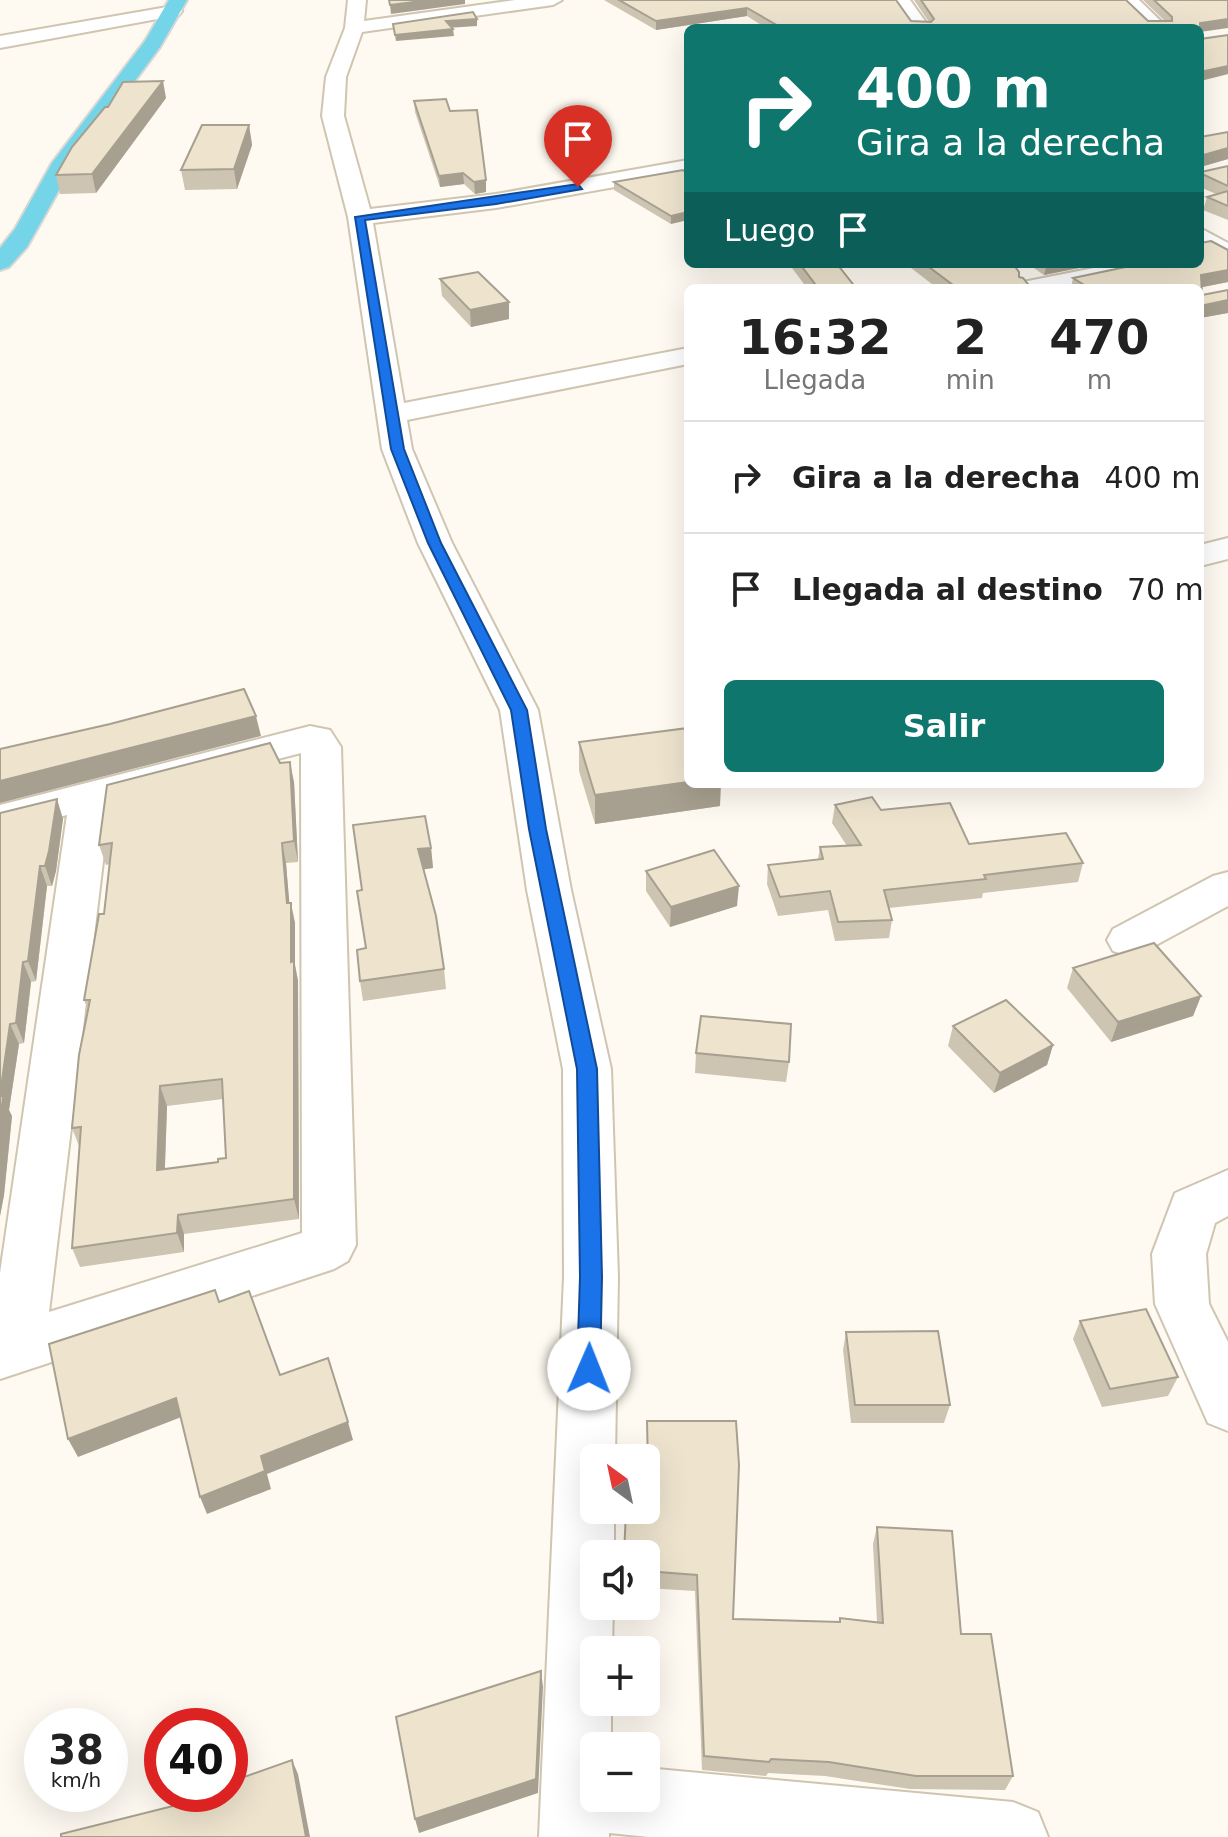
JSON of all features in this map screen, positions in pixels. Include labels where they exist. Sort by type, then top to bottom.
[{"type":"main road","points":[[0,262],[22,235],[64,161],[150,48],[175,5]]},
{"type":"street","points":[[553,0],[356,14],[336,77],[333,116],[360,217],[397,449],[435,543],[519,710],[535,814],[587,1069],[591,1277],[588,1732]]},
{"type":"street","points":[[901,0],[918,24]]},
{"type":"street","points":[[1128,0],[1155,24]]},
{"type":"street","points":[[0,42],[175,5]]},
{"type":"street","points":[[126,50],[150,48]]},
{"type":"street","points":[[360,217],[496,201],[684,168]]},
{"type":"street","points":[[1204,233],[1228,225]]},
{"type":"street","points":[[1052,284],[1133,268]]},
{"type":"street","points":[[390,415],[684,357]]},
{"type":"street","points":[[1204,555],[1228,548]]},
{"type":"street","points":[[0,819],[90,798],[310,738],[319,742],[329,1245],[315,1253],[8,1351],[90,798]]},
{"type":"street","points":[[1129,940],[1228,887]]},
{"type":"street","points":[[1228,1192],[1193,1209],[1179,1254],[1182,1304],[1228,1404]]},
{"type":"street","points":[[658,1812],[1013,1837]]},
{"type":"building","points":[[389,0],[430,0],[390,5]]},
{"type":"building","points":[[619,0],[896,0],[911,21],[931,22],[934,19],[921,0],[1126,0],[1148,21],[1172,21],[1172,17],[1154,0],[1228,0],[1228,19],[1200,24],[775,24],[747,8],[656,21]]},
{"type":"building","points":[[473,12],[477,19],[446,21],[453,29],[395,35],[393,24]]},
{"type":"building","points":[[1228,35],[1228,66],[1204,71],[1204,38]]},
{"type":"building","points":[[163,81],[92,174],[56,175],[72,147],[108,107],[123,82]]},
{"type":"building","points":[[446,99],[450,111],[477,110],[486,180],[474,182],[463,173],[439,176],[414,101]]},
{"type":"building","points":[[202,125],[249,125],[234,169],[181,170]]},
{"type":"building","points":[[1228,132],[1228,148],[1204,155],[1204,136]]},
{"type":"building","points":[[1228,166],[1228,186],[1204,175],[1204,171]]},
{"type":"building","points":[[683,170],[684,213],[671,216],[614,182]]},
{"type":"building","points":[[1228,191],[1228,206],[1207,197]]},
{"type":"building","points":[[1211,241],[1228,250],[1228,270],[1201,275],[1201,284],[1083,284],[1073,278],[1121,268],[1204,268],[1204,242]]},
{"type":"building","points":[[803,268],[840,268],[853,284],[815,284]]},
{"type":"building","points":[[930,268],[1016,268],[1019,277],[1028,284],[952,284]]},
{"type":"building","points":[[478,272],[509,302],[470,310],[440,279]]},
{"type":"building","points":[[1228,290],[1228,300],[1204,305],[1204,295]]},
{"type":"building","points":[[244,689],[256,716],[0,781],[0,749]]},
{"type":"building","points":[[684,729],[684,783],[595,795],[579,742]]},
{"type":"building","points":[[270,743],[280,763],[290,762],[294,841],[282,843],[287,903],[291,903],[291,962],[294,961],[294,1199],[178,1215],[177,1233],[72,1248],[81,1127],[72,1128],[79,1055],[90,1000],[84,1000],[99,914],[104,914],[112,843],[99,845],[107,785]],"holes":[[[222,1079],[226,1158],[218,1159],[218,1162],[157,1170],[160,1086]]]},
{"type":"building","points":[[872,797],[881,810],[950,803],[969,844],[1066,833],[1083,863],[984,875],[986,879],[884,890],[892,920],[838,922],[830,891],[780,897],[768,865],[823,859],[820,847],[861,845],[835,805]]},
{"type":"building","points":[[57,799],[49,851],[45,866],[40,866],[28,961],[23,962],[16,1023],[10,1024],[0,1094],[0,813]]},
{"type":"building","points":[[425,816],[431,848],[418,849],[436,916],[444,969],[360,981],[357,950],[366,948],[357,891],[362,890],[353,825]]},
{"type":"building","points":[[714,850],[739,886],[671,907],[646,871]]},
{"type":"building","points":[[1154,943],[1201,996],[1118,1022],[1073,968]]},
{"type":"building","points":[[1006,1000],[1053,1045],[1000,1073],[953,1026]]},
{"type":"building","points":[[701,1016],[791,1024],[789,1062],[696,1053]]},
{"type":"building","points":[[0,1096],[3,1096],[0,1125]]},
{"type":"building","points":[[215,1290],[219,1302],[249,1291],[280,1375],[328,1358],[348,1422],[261,1456],[265,1471],[200,1497],[176,1398],[68,1439],[49,1344]]},
{"type":"building","points":[[1146,1309],[1178,1377],[1110,1389],[1080,1321]]},
{"type":"building","points":[[938,1331],[950,1405],[855,1405],[846,1332]]},
{"type":"building","points":[[647,1421],[736,1421],[739,1465],[733,1619],[840,1622],[840,1618],[883,1623],[877,1527],[952,1531],[961,1634],[991,1634],[1013,1776],[916,1776],[829,1762],[771,1759],[769,1762],[704,1756],[697,1575],[660,1572],[660,1540],[625,1540],[625,1524],[660,1524],[660,1444],[648,1444]]},
{"type":"building","points":[[541,1671],[536,1779],[415,1819],[396,1717]]},
{"type":"building","points":[[292,1760],[306,1837],[61,1837],[61,1834],[149,1812],[248,1812],[248,1776]]},
{"type":"route","points":[[578,187],[496,201],[360,217],[397,449],[435,543],[519,710],[549,890],[587,1069],[591,1277],[589,1369]]}]
